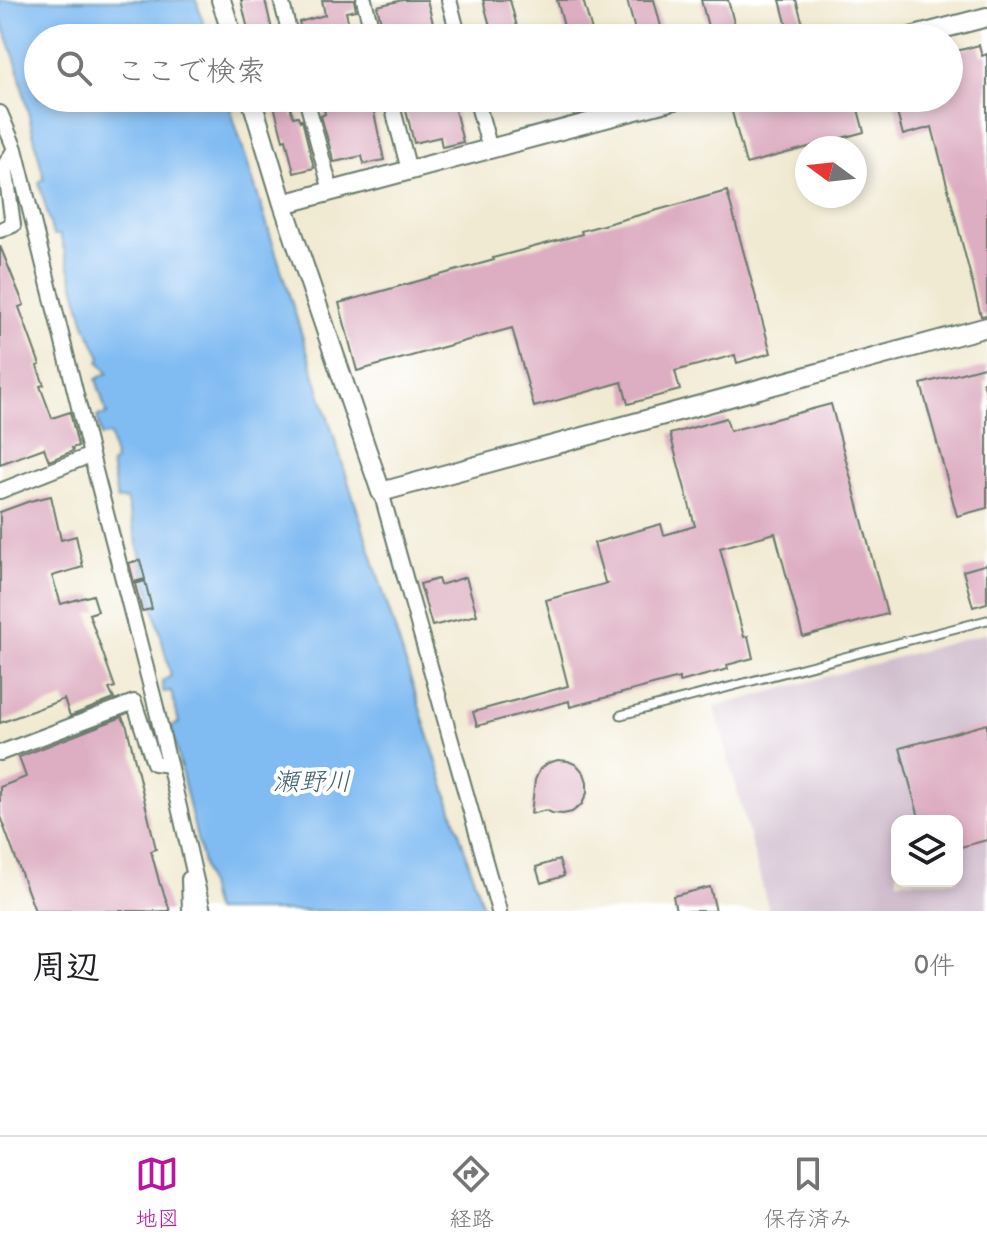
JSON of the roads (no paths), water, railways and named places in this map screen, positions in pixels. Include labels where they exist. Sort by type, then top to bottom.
[{"type":"street","points":[[221,0],[229,24]]},
{"type":"street","points":[[281,0],[287,24]]},
{"type":"street","points":[[364,0],[370,24]]},
{"type":"street","points":[[449,0],[455,24]]},
{"type":"street","points":[[960,24],[987,17]]},
{"type":"street","points":[[255,112],[283,204],[381,492],[499,911]]},
{"type":"street","points":[[310,112],[331,191]]},
{"type":"street","points":[[394,112],[409,170]]},
{"type":"street","points":[[480,112],[490,149]]},
{"type":"street","points":[[283,204],[629,112]]},
{"type":"street","points":[[0,113],[15,149],[155,703],[203,911]]},
{"type":"street","points":[[0,230],[13,225],[5,165],[15,149]]},
{"type":"street","points":[[381,492],[987,327]]},
{"type":"street","points":[[0,491],[91,455]]},
{"type":"street","points":[[0,753],[134,702],[154,763],[169,765]]},
{"type":"street","points":[[189,853],[190,911]]},
{"type":"lane","points":[[621,715],[987,620]]},
{"type":"water","name":"瀬野川","points":[[0,0],[196,0],[204,24],[24,24],[24,95],[0,16]]},
{"type":"water","name":"瀬野川","points":[[28,112],[231,112],[484,911],[214,911],[171,727],[179,723],[171,691],[163,692],[162,681],[171,676],[126,499],[117,500],[110,435],[101,436],[97,416],[107,414],[96,379],[108,373],[99,362],[101,357],[86,327],[60,235],[53,235],[39,182],[44,179]]}]
